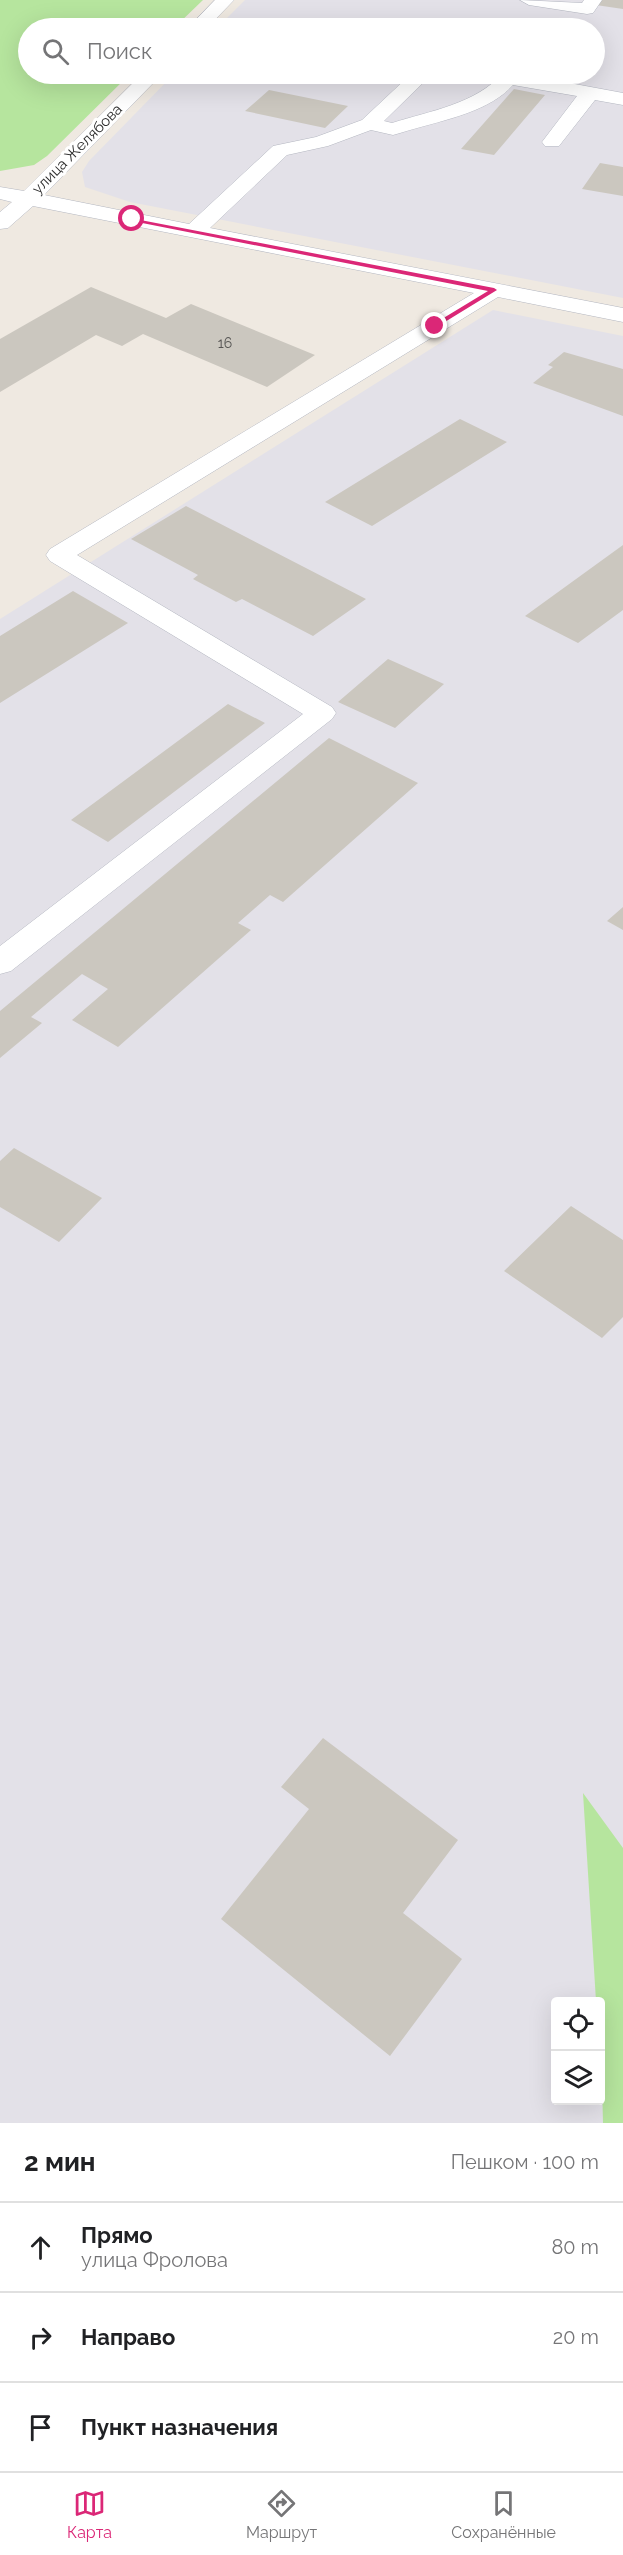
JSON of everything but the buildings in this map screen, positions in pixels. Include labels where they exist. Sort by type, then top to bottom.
[{"type":"street","points":[[207,18],[225,0]]},
{"type":"street","points":[[529,0],[586,9],[593,0]]},
{"type":"street","name":"улица Желябова","points":[[0,223],[28,199],[142,84]]},
{"type":"street","points":[[194,231],[280,150],[321,142],[369,124],[411,84]]},
{"type":"street","points":[[369,124],[393,129],[471,104],[496,92],[504,84]]},
{"type":"street","points":[[548,84],[623,99]]},
{"type":"street","points":[[552,141],[590,93]]},
{"type":"street","points":[[0,193],[623,315]]},
{"type":"street","points":[[0,963],[322,713],[59,555],[494,290]]},
{"type":"shaded area","points":[[245,0],[623,0],[623,298],[130,202],[85,187],[82,172],[89,161],[164,84],[605,84],[605,18],[227,18]]},
{"type":"shaded area","points":[[493,310],[623,336],[623,2123],[0,2123],[0,619]]},
{"type":"green space","points":[[0,0],[203,0],[184,18],[18,18],[18,84],[120,84],[47,156],[34,165],[0,171]]},
{"type":"green space","points":[[583,1793],[623,1848],[623,2123],[603,2123],[605,1997],[596,1997]]},
{"type":"route","points":[[132,219],[494,290],[435,326]]}]
